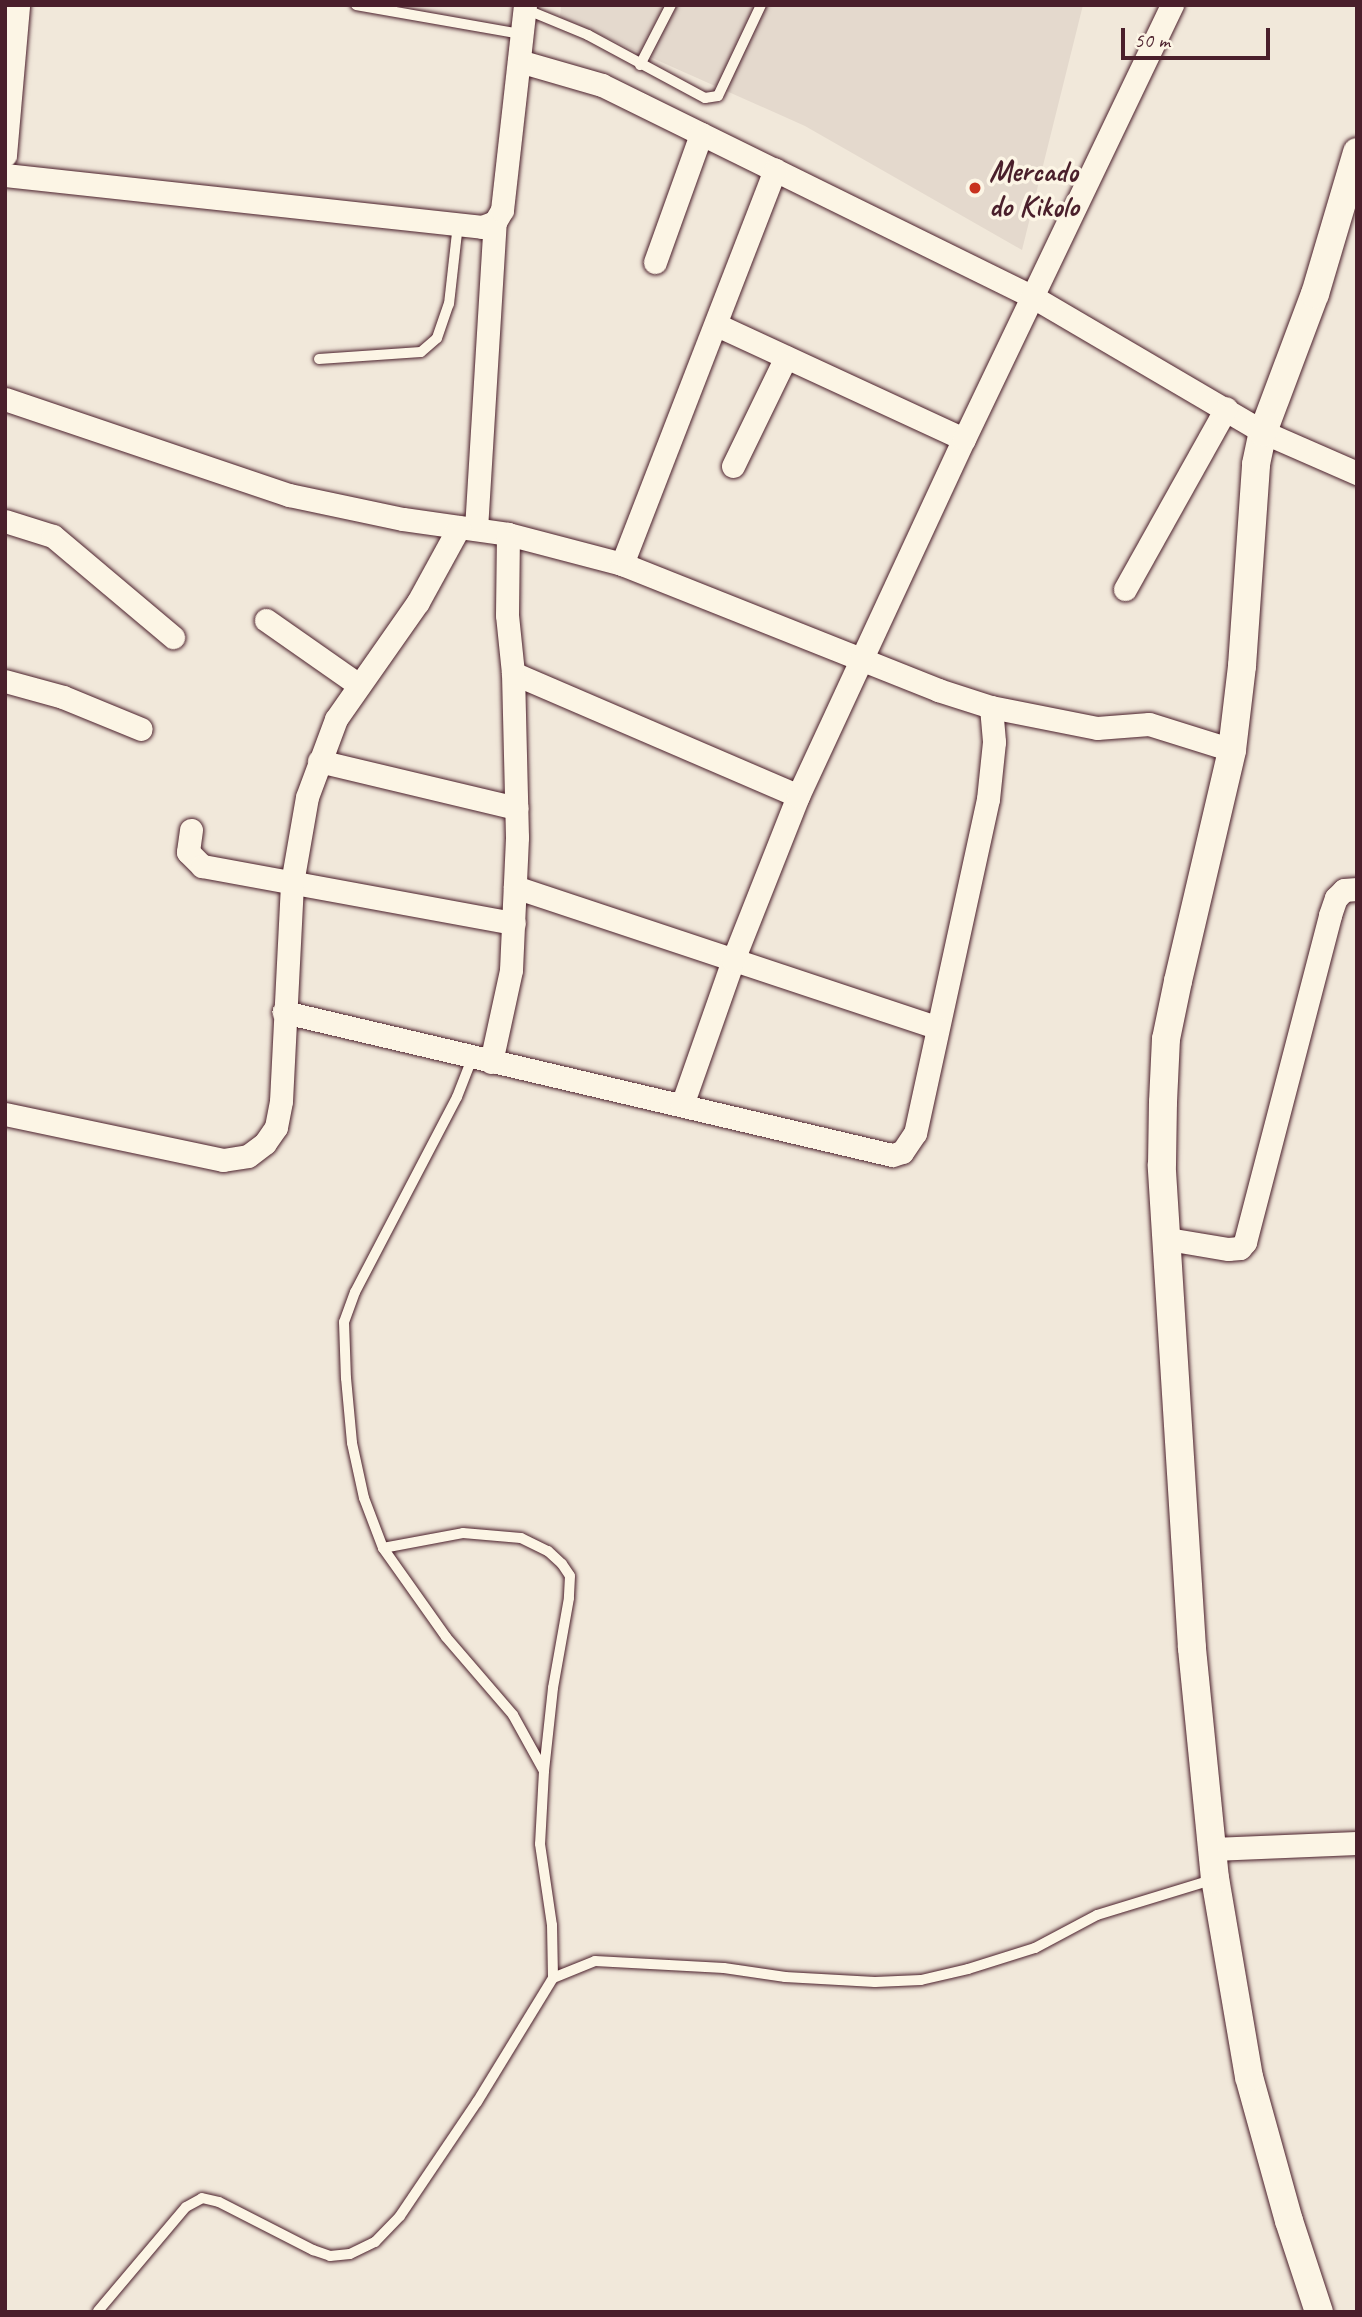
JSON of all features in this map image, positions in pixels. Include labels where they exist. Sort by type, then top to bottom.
[{"type":"street","points":[[5,155],[10,44],[18,5]]},
{"type":"street","points":[[682,1105],[733,960],[798,796],[860,658],[1172,5]]},
{"type":"street","points":[[5,1114],[223,1160],[248,1156],[276,1127],[281,1101],[292,883],[304,810],[319,761],[336,719],[468,528],[495,222],[502,210],[525,7]]},
{"type":"street","points":[[519,61],[602,85],[775,170],[1033,297],[1263,432],[1357,473]]},
{"type":"street","points":[[655,262],[701,134]]},
{"type":"street","points":[[1319,2312],[1289,2221],[1249,2077],[1215,1879],[1192,1648],[1162,1166],[1166,1039],[1200,874],[1232,750],[1242,666],[1252,504],[1263,432],[1315,294],[1357,152]]},
{"type":"street","points":[[622,564],[775,170]]},
{"type":"street","points":[[5,176],[482,227],[495,222]]},
{"type":"street","points":[[717,325],[964,439]]},
{"type":"street","points":[[733,466],[786,357]]},
{"type":"street","points":[[5,399],[289,495],[508,534],[622,564],[991,708],[1097,728],[1149,724],[1232,750]]},
{"type":"street","points":[[1125,589],[1226,408]]},
{"type":"street","points":[[5,522],[53,536],[173,636]]},
{"type":"street","points":[[482,1059],[511,970],[514,923],[516,808],[513,673],[507,615],[508,534]]},
{"type":"street","points":[[266,620],[359,685]]},
{"type":"street","points":[[513,673],[798,796]]},
{"type":"street","points":[[5,681],[63,697],[141,729]]},
{"type":"street","points":[[284,1012],[892,1155],[902,1152],[915,1133],[988,799],[994,741],[991,708]]},
{"type":"street","points":[[319,761],[516,808]]},
{"type":"street","points":[[191,830],[188,852],[202,866],[514,923]]},
{"type":"street","points":[[515,887],[937,1027]]},
{"type":"street","points":[[1168,1239],[1228,1249],[1240,1248],[1245,1242],[1330,915],[1336,898],[1345,890],[1357,889]]},
{"type":"street","points":[[1212,1849],[1357,1843]]},
{"type":"lane","points":[[356,5],[521,34]]},
{"type":"lane","points":[[640,65],[671,5]]},
{"type":"lane","points":[[525,7],[588,35],[692,94],[705,98],[718,96],[761,5]]},
{"type":"lane","points":[[318,359],[421,352],[438,338],[449,304],[458,224]]},
{"type":"lane","points":[[482,1059],[457,1097],[360,1281],[344,1322],[352,1443],[365,1498],[383,1548],[446,1637],[513,1715],[544,1771]]},
{"type":"lane","points":[[98,2311],[186,2207],[202,2198],[219,2202],[330,2256],[350,2254],[375,2242],[406,2207],[477,2102],[553,1978],[552,1925],[540,1844],[553,1688],[569,1598],[570,1576],[548,1551],[521,1538],[463,1533],[383,1548]]},
{"type":"lane","points":[[553,1978],[595,1961],[724,1968],[785,1977],[876,1982],[922,1980],[1035,1948],[1097,1915],[1215,1879]]},
{"type":"shaded area","name":"Mercado do Kikolo","points":[[561,5],[1083,5],[1022,250],[805,126],[560,17]]},
{"type":"place","name":"Mercado do Kikolo","points":[[975,188]]}]
